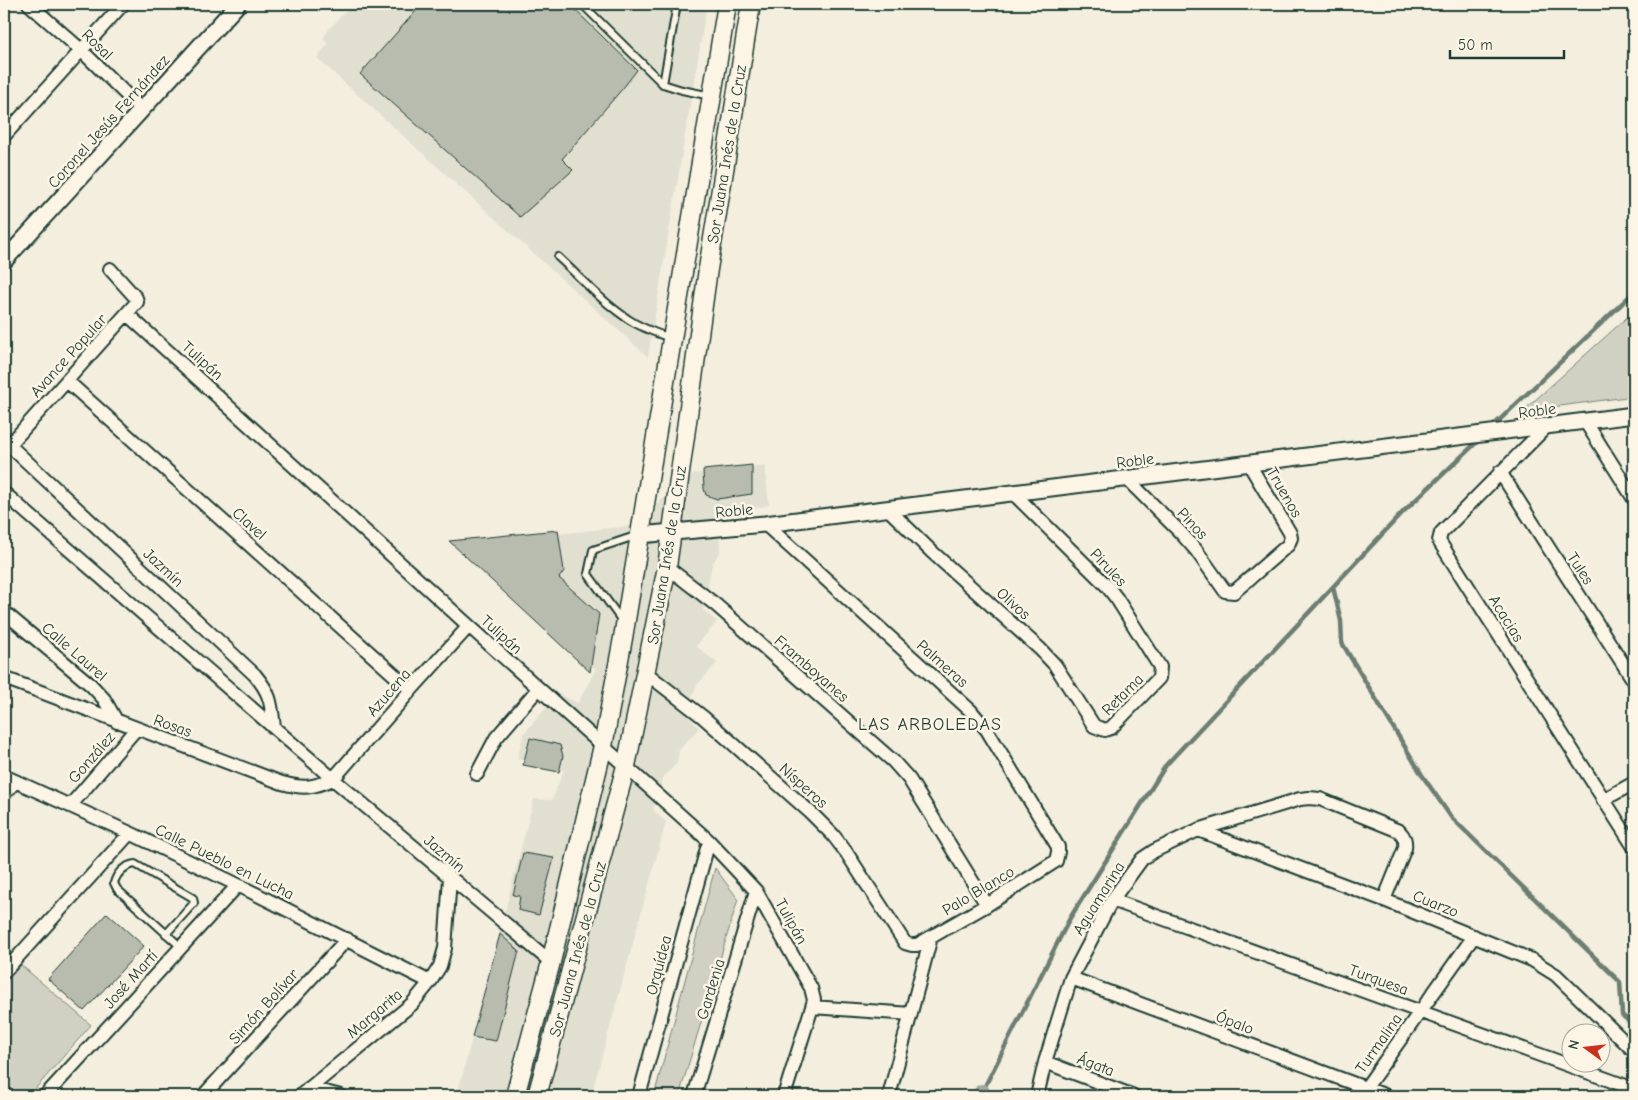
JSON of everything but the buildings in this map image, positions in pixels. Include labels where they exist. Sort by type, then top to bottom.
[{"type":"main road","name":"Sor Juana Inés de la Cruz","points":[[515,1096],[572,879],[603,746],[625,626],[727,4]]},
{"type":"main road","name":"Sor Juana Inés de la Cruz","points":[[537,1096],[626,766],[667,567],[708,269],[751,4]]},
{"type":"main road","points":[[572,879],[594,885]]},
{"type":"street","name":"Rosal","points":[[30,4],[142,110]]},
{"type":"street","points":[[4,136],[123,4]]},
{"type":"street","name":"Coronel Jesús Fernández","points":[[4,261],[238,4]]},
{"type":"street","name":"Tulipán","points":[[110,269],[136,298],[132,309],[469,626],[709,841],[756,891],[811,988],[814,1000],[812,1007]]},
{"type":"street","name":"Avance Popular","points":[[6,448],[132,309]]},
{"type":"street","name":"Clavel","points":[[67,381],[411,690]]},
{"type":"street","name":"Roble","points":[[639,535],[765,524],[1634,415]]},
{"type":"street","points":[[1585,421],[1634,499]]},
{"type":"street","name":"Acacias","points":[[1547,426],[1441,533],[1439,541],[1634,847]]},
{"type":"street","name":"Jazmín","points":[[6,448],[255,675],[266,688],[270,698],[274,727]]},
{"type":"street","name":"Truenos","points":[[1230,593],[1234,592],[1288,545],[1291,538],[1290,533],[1249,464]]},
{"type":"street","name":"Tules","points":[[1500,472],[1634,681]]},
{"type":"street","name":"Pinos","points":[[1127,479],[1181,533],[1196,550],[1225,591],[1230,593]]},
{"type":"street","name":"Pirules","points":[[1012,492],[1090,569],[1117,599],[1160,667],[1159,678]]},
{"type":"street","name":"Jazmín","points":[[4,493],[334,780],[551,962]]},
{"type":"street","name":"Olivos","points":[[887,508],[932,552],[1040,649],[1054,665],[1094,726],[1106,730]]},
{"type":"street","name":"Palmeras","points":[[765,524],[970,711],[987,730],[1058,847],[1058,857]]},
{"type":"street","name":"Framboyanes","points":[[667,567],[716,606],[893,761],[909,779],[987,905]]},
{"type":"street","name":"Calle Laurel","points":[[4,612],[91,685],[104,699],[117,722]]},
{"type":"street","name":"Azucena","points":[[334,780],[469,626]]},
{"type":"street","name":"Nísperos","points":[[646,673],[703,717],[811,813],[833,835],[905,943],[912,945]]},
{"type":"street","name":"Rosas","points":[[4,678],[117,722],[298,788],[316,786],[334,780]]},
{"type":"street","name":"Retama","points":[[1106,730],[1159,678]]},
{"type":"street","points":[[478,774],[496,738],[538,689]]},
{"type":"street","name":"González","points":[[70,806],[136,729]]},
{"type":"street","points":[[4,794],[9,779]]},
{"type":"street","name":"Calle Pueblo en Lucha","points":[[9,779],[238,884],[430,982]]},
{"type":"street","points":[[1604,800],[1634,783]]},
{"type":"street","name":"Aguamarina","points":[[1037,1096],[1071,978],[1112,900],[1142,859],[1154,851],[1198,830],[1300,799],[1320,799],[1399,831],[1403,835],[1406,840],[1405,848],[1384,900]]},
{"type":"street","name":"Cuarzo","points":[[1198,830],[1384,900],[1532,960],[1556,975],[1634,1051]]},
{"type":"street","points":[[4,972],[130,833]]},
{"type":"street","name":"Orquídea","points":[[639,1096],[709,841]]},
{"type":"street","name":"Palo Blanco","points":[[912,945],[917,945],[987,905],[1056,861],[1058,857]]},
{"type":"street","name":"Margarita","points":[[305,1092],[412,1004],[430,982],[440,966],[445,948],[450,878]]},
{"type":"street","name":"José Martí","points":[[45,1096],[238,884]]},
{"type":"street","name":"Gardenia","points":[[694,1096],[756,891]]},
{"type":"street","name":"Turquesa","points":[[1112,900],[1634,1089]]},
{"type":"street","name":"Turmalina","points":[[1363,1092],[1474,936]]},
{"type":"street","points":[[889,1096],[931,937]]},
{"type":"street","name":"Simón Bolívar","points":[[203,1096],[347,938]]},
{"type":"street","name":"Ópalo","points":[[1071,978],[1363,1092],[1388,1096]]},
{"type":"street","points":[[784,1096],[812,1007],[910,1014]]},
{"type":"street","name":"Ágata","points":[[1046,1062],[1134,1096]]},
{"type":"street","points":[[305,1092],[341,1096]]},
{"type":"lane","points":[[582,4],[663,84],[712,96]]},
{"type":"lane","points":[[663,84],[677,4]]},
{"type":"lane","points":[[558,258],[628,320],[672,338]]},
{"type":"lane","points":[[625,626],[588,574],[593,550],[639,535]]},
{"type":"lane","points":[[166,934],[194,903],[193,898],[135,864],[127,865],[116,876],[114,883],[117,889],[166,934],[181,947]]},
{"type":"shaded area","points":[[352,4],[707,4],[648,357],[317,58],[328,44],[323,39],[329,29]]},
{"type":"shaded area","points":[[1634,311],[1634,396],[1523,411]]},
{"type":"shaded area","points":[[765,466],[769,505],[719,517],[720,552],[712,564],[703,610],[717,622],[696,646],[717,663],[697,685],[685,713],[699,728],[679,750],[677,763],[662,779],[653,810],[666,822],[591,1096],[457,1096],[534,799],[552,800],[564,770],[517,759],[524,733],[559,694],[578,703],[596,669],[460,545],[630,526],[693,474]]},
{"type":"shaded area","points":[[715,868],[738,899],[679,1096],[654,1096]]},
{"type":"shaded area","points":[[21,965],[91,1025],[29,1096],[4,1096],[4,984]]},
{"type":"waterway","points":[[1491,428],[1634,292]]},
{"type":"waterway","points":[[982,1092],[1070,918],[1166,765],[1403,512],[1480,439]]},
{"type":"waterway","points":[[1333,587],[1341,621],[1342,643],[1422,775],[1451,817],[1620,982],[1622,1015],[1634,1026]]},
{"type":"district","name":"LAS ARBOLEDAS","points":[[930,724]]}]
